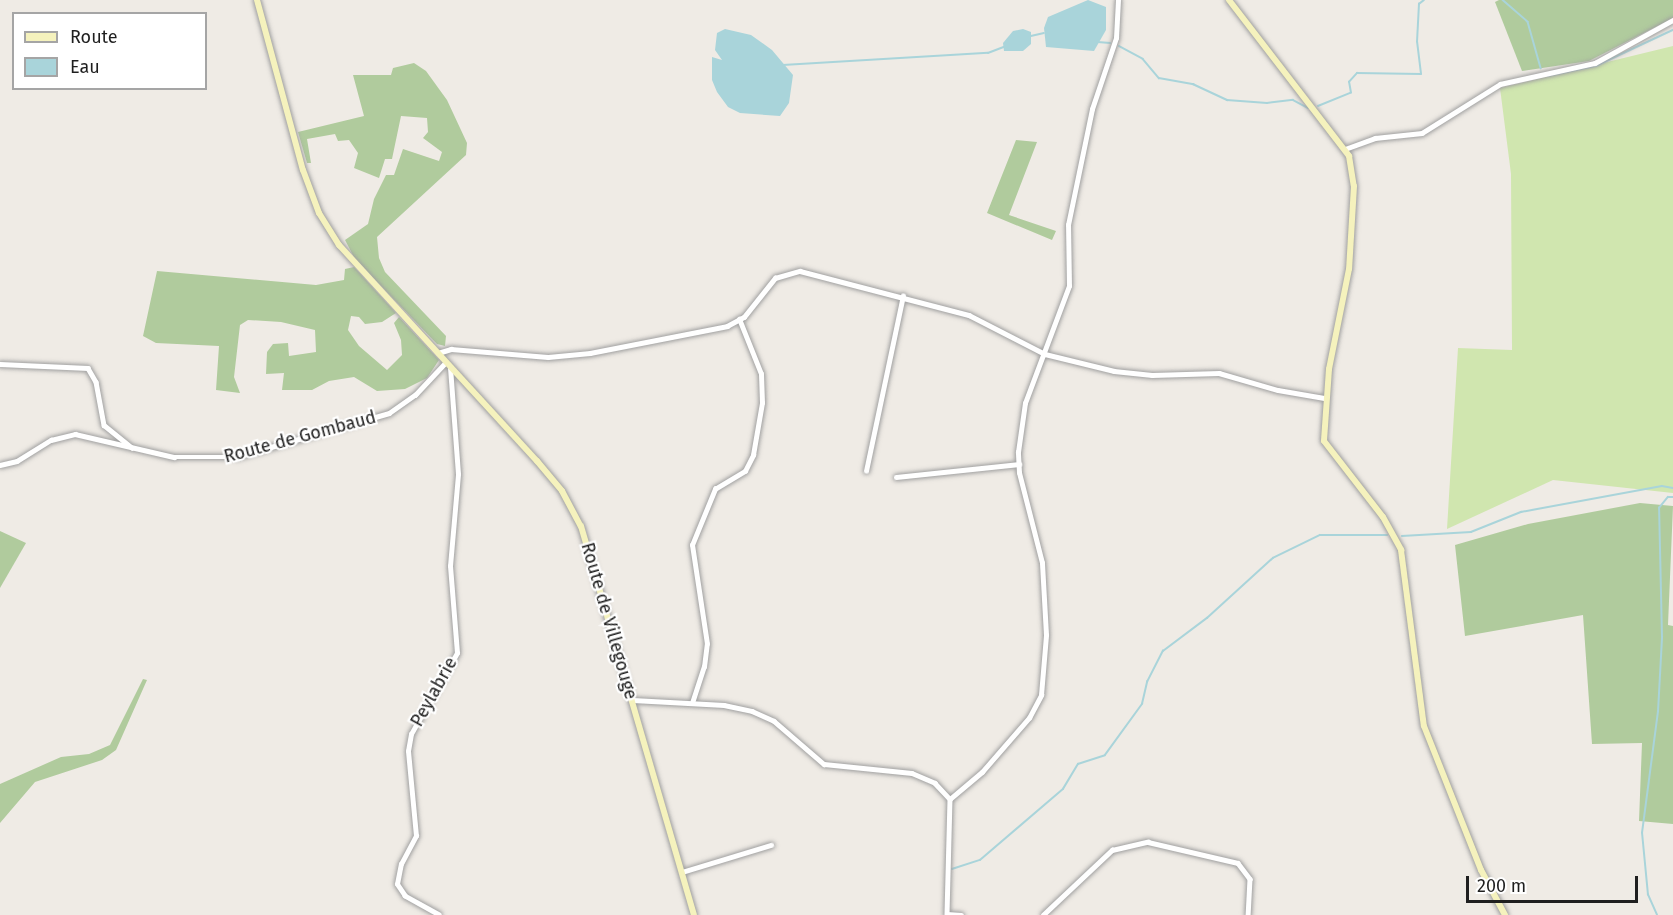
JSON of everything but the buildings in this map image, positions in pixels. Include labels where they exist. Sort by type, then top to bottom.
[{"type":"street","name":"Route de Villegouge","points":[[257,0],[303,170],[320,213],[339,245],[537,461],[570,504],[590,550],[694,915]]},
{"type":"street","points":[[950,799],[982,772],[1029,718],[1041,695],[1046,635],[1042,563],[1019,464],[1025,403],[1069,286],[1068,225],[1092,109],[1116,38],[1118,0]]},
{"type":"street","points":[[1229,0],[1346,149],[1354,186],[1349,269],[1325,398],[1324,441],[1383,517],[1401,550],[1424,726],[1482,870],[1505,915]]},
{"type":"street","points":[[1346,149],[1375,138],[1422,133],[1500,84],[1595,63],[1673,20]]},
{"type":"street","points":[[437,353],[451,349],[548,357],[590,353],[727,326],[739,320],[753,308],[775,278],[790,271],[903,296],[987,322],[1045,354],[1134,374],[1220,373],[1278,390],[1325,398]]},
{"type":"street","points":[[866,471],[903,296]]},
{"type":"street","points":[[692,703],[704,667],[707,644],[692,545],[715,489],[745,471],[753,455],[762,403],[761,374],[739,320]]},
{"type":"street","points":[[0,364],[88,368],[96,382],[104,425],[99,438]]},
{"type":"street","name":"Route de Gombaud","points":[[0,465],[16,461],[64,436],[99,438],[135,449],[203,459],[258,452],[389,413],[415,395],[448,364]]},
{"type":"street","name":"Peylabrie","points":[[439,915],[405,896],[397,884],[401,864],[416,836],[408,751],[411,734],[457,653],[451,549],[458,474],[448,364]]},
{"type":"street","points":[[104,425],[135,449]]},
{"type":"street","points":[[896,477],[1019,464]]},
{"type":"street","points":[[633,700],[692,703],[760,713],[824,764],[912,773],[935,783],[950,799],[947,914],[961,915]]},
{"type":"street","points":[[1043,915],[1112,850],[1148,842],[1238,863],[1250,879],[1248,915]]},
{"type":"street","points":[[682,872],[771,845]]},
{"type":"green space","points":[[1499,0],[1673,0],[1673,18],[1589,61],[1522,71],[1495,2]]},
{"type":"green space","points":[[1673,46],[1673,493],[1553,480],[1447,529],[1458,348],[1512,350],[1511,174],[1500,88]]},
{"type":"green space","points":[[414,63],[426,71],[447,100],[467,143],[466,155],[377,237],[379,258],[385,272],[446,336],[445,346],[437,344],[355,259],[345,240],[368,224],[374,199],[386,175],[394,175],[403,149],[439,161],[442,152],[423,138],[428,132],[427,118],[401,116],[392,159],[385,159],[379,178],[354,168],[358,153],[349,140],[338,141],[335,134],[307,139],[311,163],[307,163],[298,132],[364,116],[353,75],[391,75],[393,68]]},
{"type":"green space","points":[[1016,140],[1037,142],[1009,215],[1056,231],[1052,240],[987,213]]},
{"type":"green space","points":[[354,267],[396,313],[382,322],[365,324],[359,317],[351,316],[348,330],[359,346],[387,370],[402,355],[401,340],[394,323],[399,317],[439,360],[427,378],[405,389],[377,391],[354,377],[329,381],[312,390],[282,390],[284,373],[266,374],[267,352],[273,344],[288,343],[289,356],[316,352],[315,330],[281,322],[248,320],[240,325],[234,377],[240,393],[216,390],[219,346],[156,343],[143,336],[157,271],[316,285],[344,280],[345,269]]},
{"type":"green space","points":[[1640,503],[1673,506],[1668,625],[1673,626],[1673,824],[1639,821],[1642,743],[1592,744],[1583,615],[1465,636],[1455,545],[1528,524]]},
{"type":"green space","points":[[0,531],[26,543],[0,588]]},
{"type":"green space","points":[[143,679],[147,680],[116,750],[102,760],[35,782],[0,823],[0,784],[61,757],[89,754],[110,745]]},
{"type":"water","points":[[1088,0],[1106,7],[1106,30],[1094,51],[1046,47],[1044,28],[1048,17]]},
{"type":"water","points":[[725,29],[751,35],[772,50],[793,75],[789,103],[780,116],[740,113],[728,107],[717,92],[712,80],[712,57],[722,60],[715,50],[717,33]]},
{"type":"water","points":[[1023,29],[1031,32],[1031,44],[1023,51],[1004,51],[1003,43],[1013,31]]},
{"type":"waterway","points":[[1318,106],[1351,93],[1349,82],[1357,73],[1421,74],[1417,42],[1419,4],[1424,0]]},
{"type":"waterway","points":[[1503,0],[1528,22],[1541,68]]},
{"type":"waterway","points":[[1548,76],[1596,66],[1673,30]]},
{"type":"waterway","points":[[1031,36],[1044,33]]},
{"type":"waterway","points":[[1098,42],[1110,43]]},
{"type":"waterway","points":[[1119,46],[1143,59],[1159,78],[1193,84],[1227,100],[1267,103],[1293,100],[1308,108]]},
{"type":"waterway","points":[[783,65],[988,53],[1004,47]]},
{"type":"waterway","points":[[1402,536],[1471,532],[1521,512],[1662,486],[1673,488]]},
{"type":"waterway","points":[[1657,915],[1648,895],[1642,833],[1658,712],[1662,637],[1659,508],[1668,497],[1673,497]]},
{"type":"waterway","points":[[952,869],[980,860],[1063,789],[1078,764],[1105,755],[1142,704],[1147,682],[1163,651],[1207,618],[1273,558],[1320,535],[1387,535]]}]
